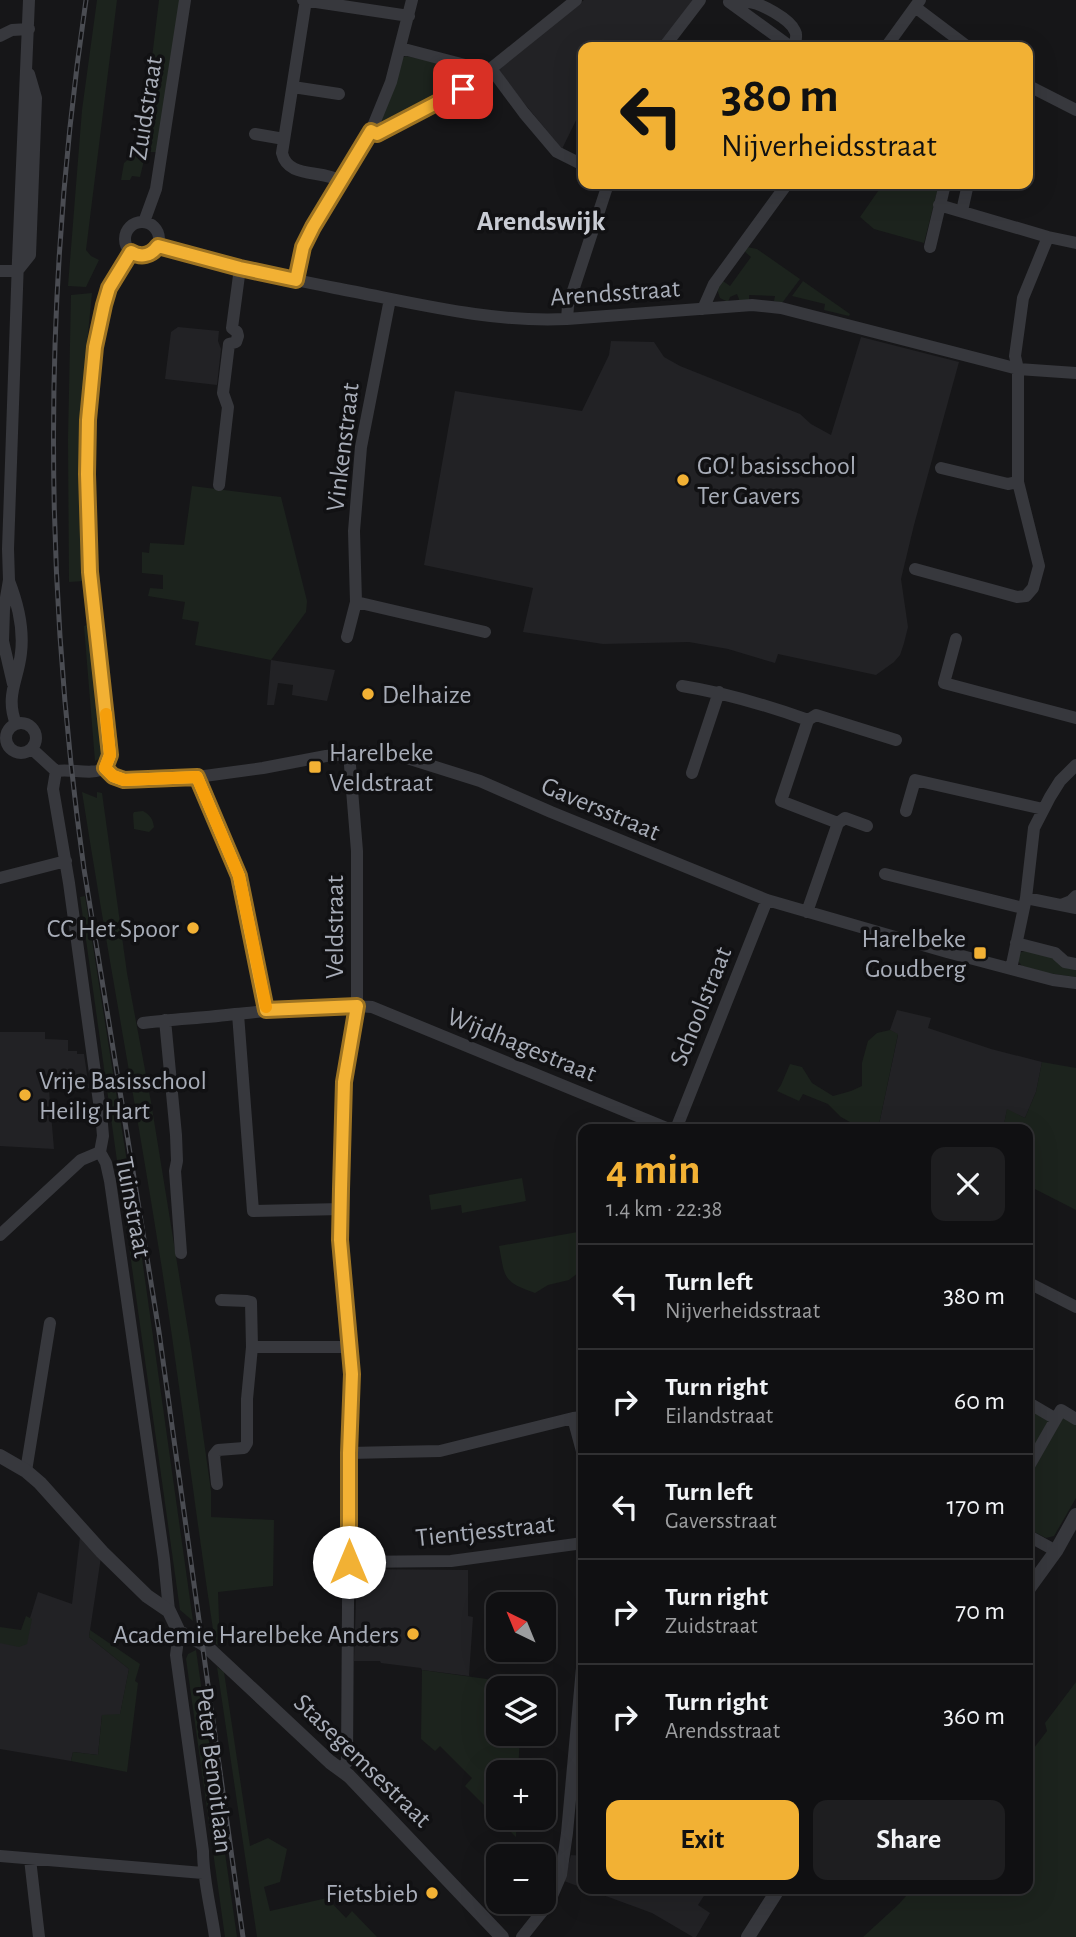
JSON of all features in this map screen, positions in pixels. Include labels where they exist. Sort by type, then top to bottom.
[{"type":"street","points":[[13,684],[3,641],[4,609],[9,580],[7,417],[18,271],[30,255],[36,98],[26,64],[29,0]]},
{"type":"street","name":"Zuidstraat","points":[[105,768],[110,755],[89,561],[88,420],[95,347],[109,288],[131,252],[125,240],[127,231],[136,223],[144,222],[156,190],[185,0]]},
{"type":"street","points":[[341,181],[332,176],[293,169],[284,163],[282,153],[305,0],[409,16]]},
{"type":"street","points":[[296,280],[303,247],[371,131],[391,82],[412,0]]},
{"type":"street","points":[[371,131],[377,134],[463,89],[576,0]]},
{"type":"street","points":[[668,42],[700,0]]},
{"type":"street","points":[[729,2],[749,2],[775,12],[795,29],[795,42]]},
{"type":"street","points":[[729,2],[786,42]]},
{"type":"street","points":[[890,42],[917,4],[962,42]]},
{"type":"street","points":[[0,36],[12,30],[29,29]]},
{"type":"street","points":[[400,48],[495,74],[557,152],[578,162]]},
{"type":"street","points":[[293,87],[339,94]]},
{"type":"street","points":[[1033,88],[1076,110]]},
{"type":"street","points":[[255,134],[284,139]]},
{"type":"street","points":[[567,319],[568,306],[606,189]]},
{"type":"street","points":[[703,309],[715,284],[783,189]]},
{"type":"street","points":[[930,247],[944,189]]},
{"type":"street","points":[[962,211],[967,189]]},
{"type":"street","points":[[939,205],[1076,243]]},
{"type":"street","points":[[131,252],[146,256],[158,246],[156,230],[144,222]]},
{"type":"street","points":[[915,569],[1017,597],[1026,596],[1033,588],[1040,566],[1018,482],[1018,369],[1015,356],[1023,298],[1048,237]]},
{"type":"street","name":"Arendsstraat","points":[[158,246],[296,280],[390,299],[508,318],[567,319],[752,305],[781,308],[1018,369],[1076,373]]},
{"type":"street","points":[[219,485],[228,407],[223,393],[229,344],[234,343],[238,336],[232,328],[240,268]]},
{"type":"street","points":[[0,271],[18,271]]},
{"type":"street","name":"Vinkenstraat","points":[[347,637],[356,602],[354,531],[361,447],[390,299]]},
{"type":"street","points":[[941,468],[1008,485],[1018,482]]},
{"type":"street","points":[[9,580],[19,611],[22,644],[11,708],[16,724]]},
{"type":"street","points":[[356,602],[485,632]]},
{"type":"street","points":[[956,639],[944,683],[1076,718]]},
{"type":"street","points":[[682,686],[765,704],[808,720]]},
{"type":"street","points":[[692,773],[719,692]]},
{"type":"street","points":[[838,823],[781,801],[808,720],[816,715],[896,740]]},
{"type":"street","points":[[16,724],[25,724],[32,728],[36,736],[32,749],[26,753],[9,749],[3,741],[8,729],[16,724]]},
{"type":"street","points":[[32,749],[56,771],[99,771],[105,768]]},
{"type":"street","name":"Gaversstraat","points":[[105,768],[113,776],[124,780],[197,777],[349,753],[391,753],[480,781],[551,813],[767,900],[1011,969],[1076,983]]},
{"type":"street","name":"Veldstraat","points":[[340,1769],[348,1758],[349,1453],[352,1374],[340,1240],[344,1082],[357,1006],[357,851],[349,753]]},
{"type":"street","points":[[1011,969],[1024,903],[1034,828],[1060,781],[1076,765]]},
{"type":"street","name":"Tuinstraat","points":[[56,771],[53,789],[66,861],[102,1124],[100,1153],[106,1163],[110,1181],[164,1559],[169,1611]]},
{"type":"street","points":[[197,777],[239,876],[266,1010]]},
{"type":"street","points":[[906,811],[915,780],[1043,809]]},
{"type":"street","points":[[807,912],[838,823],[845,818],[867,826]]},
{"type":"street","points":[[0,878],[66,861]]},
{"type":"street","points":[[885,874],[1024,903],[1076,908]]},
{"type":"street","points":[[1062,905],[1076,896]]},
{"type":"street","name":"Schoolstraat","points":[[678,1124],[767,900]]},
{"type":"street","points":[[1016,943],[1055,953],[1065,962],[1076,964]]},
{"type":"street","name":"Wijdhagestraat","points":[[143,1023],[266,1010],[372,1007],[657,1124]]},
{"type":"street","points":[[238,1014],[253,1211],[341,1209]]},
{"type":"street","points":[[165,1020],[176,1135],[175,1171],[181,1253]]},
{"type":"street","points":[[0,1235],[81,1160],[100,1153]]},
{"type":"street","points":[[1033,1285],[1076,1307]]},
{"type":"street","points":[[217,1484],[214,1455],[218,1450],[244,1448],[247,1443],[247,1399],[252,1347],[251,1302],[221,1300]]},
{"type":"street","points":[[26,1471],[50,1323]]},
{"type":"street","points":[[252,1347],[351,1347]]},
{"type":"street","points":[[1033,1406],[1056,1419]]},
{"type":"street","points":[[1033,1459],[1061,1410],[1076,1419]]},
{"type":"street","points":[[349,1453],[440,1451],[578,1418]]},
{"type":"street","points":[[0,1456],[26,1471],[102,1552],[147,1596],[169,1611]]},
{"type":"street","points":[[1033,1583],[1056,1551],[1076,1515]]},
{"type":"street","points":[[1033,1538],[1056,1551]]},
{"type":"street","name":"Tientjesstraat","points":[[349,1562],[452,1561],[578,1543]]},
{"type":"street","name":"Peter Benoitlaan","points":[[169,1611],[179,1632],[176,1655],[201,1838],[203,1873],[209,1892],[215,1937]]},
{"type":"street","name":"Stasegemsestraat","points":[[179,1632],[206,1646],[354,1781],[502,1937]]},
{"type":"street","points":[[522,1937],[549,1903],[561,1875],[569,1802],[578,1758]]},
{"type":"street","points":[[569,1802],[578,1804]]},
{"type":"street","points":[[0,1856],[203,1873]]},
{"type":"street","points":[[30,1859],[38,1937]]},
{"type":"street","points":[[748,1937],[775,1894]]},
{"type":"shaded area","points":[[97,0],[117,0],[86,250],[99,260],[86,287],[68,286],[82,110]]},
{"type":"shaded area","points":[[159,0],[180,0],[157,152],[146,152],[140,177],[132,176],[130,180],[121,180],[124,163],[141,148]]},
{"type":"shaded area","points":[[584,0],[693,0],[662,42],[578,42],[578,116],[562,149],[499,73],[499,69]]},
{"type":"shaded area","points":[[406,56],[474,70],[475,76],[387,125],[380,121],[402,58]]},
{"type":"shaded area","points":[[880,189],[938,189],[924,243],[874,229],[860,217]]},
{"type":"shaded area","points":[[747,247],[757,249],[800,279],[782,303],[774,301],[775,296],[749,295],[749,300],[738,301],[737,294],[730,297],[728,302],[720,298],[717,289],[723,281],[730,286],[751,257],[744,251]]},
{"type":"shaded area","points":[[803,281],[850,314],[849,316],[824,310],[825,304],[792,296]]},
{"type":"shaded area","points":[[92,293],[81,440],[84,581],[69,582],[71,295]]},
{"type":"shaded area","points":[[178,327],[219,331],[221,349],[217,385],[165,379],[171,332]]},
{"type":"shaded area","name":"GO! basisschool Ter Gavers","points":[[861,337],[959,362],[901,579],[908,627],[904,643],[894,662],[876,675],[778,654],[775,663],[728,649],[689,642],[603,644],[523,632],[533,588],[424,565],[455,391],[582,411],[609,355],[611,341],[654,342],[664,357],[680,366],[800,414],[811,424],[831,435]]},
{"type":"shaded area","points":[[192,486],[281,497],[307,601],[306,612],[271,660],[195,645],[199,622],[182,619],[185,602],[148,596],[150,588],[163,589],[163,575],[142,573],[142,552],[149,553],[150,543],[184,545]]},
{"type":"shaded area","points":[[90,621],[102,746],[102,757],[95,761],[84,626]]},
{"type":"shaded area","points":[[271,660],[335,670],[327,701],[292,695],[293,685],[278,683],[274,705],[267,705]]},
{"type":"shaded area","points":[[82,792],[97,798],[97,792],[102,793],[127,973],[191,1349],[211,1491],[211,1517],[274,1520],[273,1586],[218,1592],[220,1647],[215,1643],[162,1269]]},
{"type":"shaded area","points":[[143,811],[153,822],[154,827],[149,832],[134,829],[134,812]]},
{"type":"shaded area","points":[[85,896],[140,1244],[193,1621],[180,1610],[80,897]]},
{"type":"shaded area","points":[[1027,950],[1055,957],[1076,969],[1076,977],[1022,966],[1018,961],[1019,953]]},
{"type":"shaded area","points":[[897,1010],[931,1018],[928,1028],[991,1049],[1042,1062],[1036,1092],[1025,1118],[1007,1110],[1004,1124],[879,1124],[898,1035],[890,1030]]},
{"type":"shaded area","points":[[890,1030],[898,1034],[879,1124],[853,1124],[841,1117],[828,1104],[803,1094],[799,1101],[777,1091],[790,1064],[802,1067],[812,1083],[833,1096],[862,1086],[862,1063],[868,1041],[877,1033]]},
{"type":"shaded area","name":"Vrije Basisschool Heilig Hart","points":[[0,1032],[45,1032],[45,1039],[68,1040],[68,1051],[84,1054],[89,1088],[49,1090],[54,1149],[0,1146]]},
{"type":"shaded area","points":[[1042,1062],[1076,1068],[1076,1210],[1033,1188],[1033,1124],[1004,1124],[1007,1109],[1025,1118],[1036,1092]]},
{"type":"shaded area","points":[[522,1178],[526,1201],[462,1213],[461,1205],[431,1210],[429,1195]]},
{"type":"shaded area","points":[[578,1232],[578,1273],[569,1280],[548,1285],[535,1293],[516,1285],[507,1277],[499,1246]]},
{"type":"shaded area","points":[[1033,1411],[1047,1419],[1049,1425],[1033,1450]]},
{"type":"shaded area","points":[[1062,1415],[1076,1423],[1076,1498],[1054,1536],[1046,1538],[1033,1531],[1033,1457]]},
{"type":"shaded area","points":[[80,1537],[101,1557],[89,1637],[129,1669],[120,1715],[102,1715],[98,1755],[73,1752],[71,1761],[0,1749],[0,1635],[23,1641],[38,1592],[72,1604]]},
{"type":"shaded area","name":"Academie Harelbeke Anders","points":[[357,1569],[468,1570],[468,1616],[473,1617],[469,1676],[380,1661],[354,1661]]},
{"type":"shaded area","points":[[26,1616],[32,1619],[27,1644],[19,1647],[0,1643],[0,1627],[21,1630]]},
{"type":"shaded area","points":[[90,1630],[140,1664],[135,1681],[138,1683],[127,1772],[71,1761],[73,1752],[98,1755],[102,1715],[120,1714],[129,1669],[89,1637]]},
{"type":"shaded area","points":[[196,1650],[237,1937],[225,1937],[186,1659],[188,1654]]},
{"type":"shaded area","points":[[217,1667],[224,1672],[250,1846],[268,1838],[287,1849],[280,1882],[264,1887],[270,1911],[327,1898],[346,1918],[352,1911],[377,1937],[257,1937]]},
{"type":"shaded area","points":[[422,1670],[486,1679],[486,1746],[519,1746],[519,1760],[486,1760],[486,1807],[465,1786],[472,1778],[440,1746],[435,1751],[421,1739]]},
{"type":"shaded area","points":[[1076,1682],[1076,1937],[863,1937],[908,1894],[1033,1894],[1033,1749],[1047,1731],[1045,1723]]},
{"type":"shaded area","points":[[571,1855],[578,1856],[578,1886],[564,1881]]},
{"type":"shaded area","points":[[600,1894],[705,1894],[698,1905],[710,1913],[696,1937],[693,1937],[652,1913]]},
{"type":"railway","points":[[86,0],[72,109],[56,326],[55,543],[61,651],[84,869],[159,1332],[243,1937]]},
{"type":"slow traffic","points":[[106,714],[110,755],[105,768],[113,776],[124,780],[197,777],[239,876],[266,1007]]},
{"type":"place","name":"GO! basisschool Ter Gavers","points":[[683,480]]},
{"type":"place","name":"Delhaize","points":[[368,694]]},
{"type":"place","name":"Harelbeke Veldstraat","points":[[315,767]]},
{"type":"place","name":"CC Het Spoor","points":[[193,928]]},
{"type":"place","name":"Harelbeke Goudberg","points":[[980,953]]},
{"type":"place","name":"Vrije Basisschool Heilig Hart","points":[[25,1095]]},
{"type":"place","name":"Academie Harelbeke Anders","points":[[413,1634]]},
{"type":"place","name":"Fietsbieb","points":[[432,1893]]},
{"type":"district","name":"Arendswijk","points":[[541,220]]},
{"type":"route","points":[[349,1562],[352,1374],[340,1240],[344,1082],[357,1006],[266,1010],[239,876],[197,777],[124,780],[113,776],[105,768],[110,755],[88,540],[88,420],[95,347],[104,305],[109,288],[131,252],[146,256],[158,246],[296,280],[303,247],[313,227],[371,131],[377,134],[463,89]]}]
